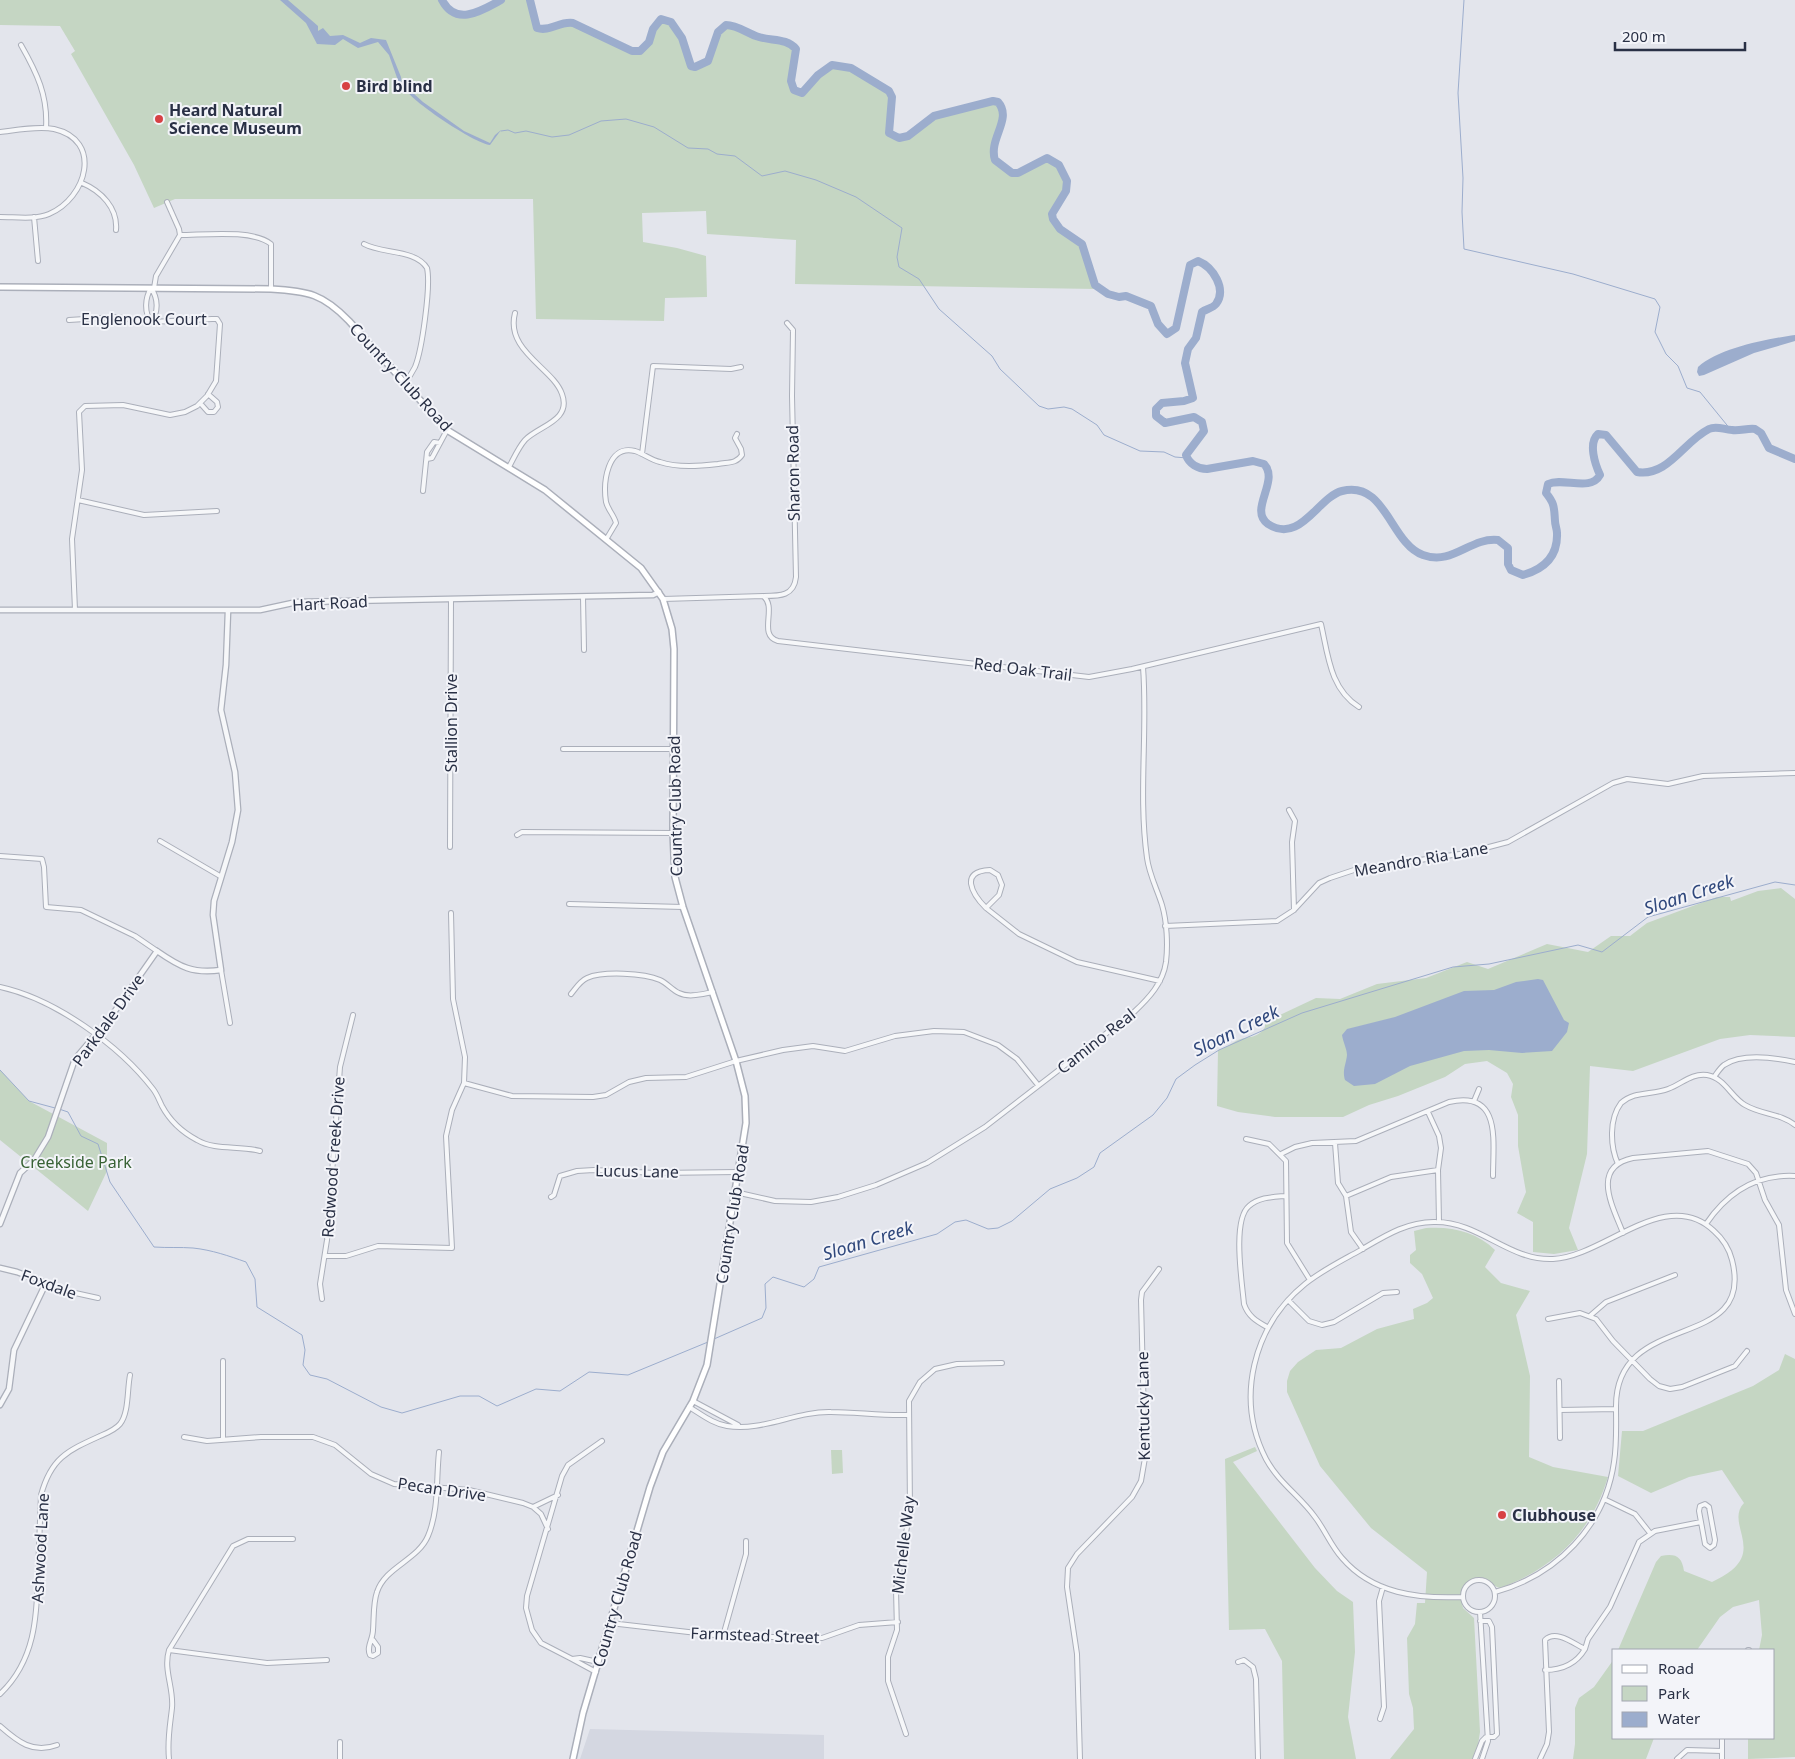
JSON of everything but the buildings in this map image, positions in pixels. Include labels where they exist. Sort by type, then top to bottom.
[{"type":"main road","name":"Country Club Road","points":[[0,287],[271,289],[300,291],[318,295],[334,306],[447,430],[546,490],[642,568],[659,592],[668,614],[674,649],[673,833],[675,877],[683,907],[736,1061],[745,1096],[746,1112],[713,1329],[702,1381],[693,1401],[663,1452],[650,1487],[583,1713],[573,1759]]},
{"type":"street","points":[[21,45],[42,84],[46,106],[46,128]]},
{"type":"street","points":[[0,132],[46,128],[66,134],[77,144],[84,162],[82,183],[74,196],[62,207],[45,215],[34,217],[0,217]]},
{"type":"street","points":[[82,183],[94,190],[107,202],[116,218],[116,230]]},
{"type":"street","points":[[152,288],[156,295],[156,315],[151,322],[147,316],[147,295],[180,235],[167,202]]},
{"type":"street","points":[[34,217],[38,261]]},
{"type":"street","points":[[180,235],[251,236],[272,244],[271,289]]},
{"type":"street","points":[[364,244],[413,257],[427,268],[425,311],[418,356],[412,372],[404,384]]},
{"type":"street","points":[[509,467],[524,441],[556,420],[563,404],[560,389],[530,358],[520,343],[514,325],[515,313]]},
{"type":"street","name":"Englenook Court","points":[[69,320],[116,317],[151,322],[204,318],[219,321],[217,375],[208,394]]},
{"type":"street","name":"Sharon Road","points":[[759,596],[787,594],[794,588],[796,577],[792,396],[794,330],[787,323]]},
{"type":"street","points":[[642,454],[652,366],[731,369],[741,367]]},
{"type":"street","points":[[75,610],[72,539],[82,470],[79,419],[81,408],[85,406],[123,405],[170,415],[185,412],[200,403],[208,394],[217,402],[218,407],[214,412],[208,412],[200,403]]},
{"type":"street","points":[[427,459],[432,458],[447,430]]},
{"type":"street","points":[[607,538],[616,523],[606,501],[608,465],[620,453],[632,451],[673,465],[703,466],[733,462],[742,455],[735,438],[736,434]]},
{"type":"street","points":[[423,491],[427,452],[434,442],[440,442]]},
{"type":"street","points":[[78,500],[144,515],[217,511]]},
{"type":"street","name":"Hart Road","points":[[0,610],[228,611],[260,610],[297,602],[583,597],[653,595],[659,592]]},
{"type":"street","points":[[662,599],[759,596]]},
{"type":"street","name":"Red Oak Trail","points":[[759,596],[765,597],[768,601],[769,633],[772,639],[778,641],[1085,677],[1103,676],[1321,624],[1336,682],[1344,696],[1359,707]]},
{"type":"street","points":[[583,597],[584,650]]},
{"type":"street","name":"Stallion Drive","points":[[450,847],[451,600]]},
{"type":"street","points":[[228,611],[226,666],[221,710],[235,772],[238,810],[232,842],[220,876],[213,915],[230,1023]]},
{"type":"street","name":"Camino Real","points":[[735,1192],[775,1201],[811,1202],[838,1197],[876,1185],[927,1163],[985,1127],[1152,996],[1160,981],[1166,963],[1165,926],[1163,909],[1147,858],[1143,816],[1145,693],[1143,667]]},
{"type":"street","points":[[563,749],[674,749]]},
{"type":"street","name":"Meandro Ria Lane","points":[[1165,926],[1272,922],[1294,910],[1319,884],[1340,874],[1354,870],[1466,853],[1508,842],[1613,783],[1627,779],[1668,784],[1702,776],[1795,773]]},
{"type":"street","points":[[1289,810],[1295,821],[1292,842],[1294,910]]},
{"type":"street","points":[[517,835],[522,832],[673,833]]},
{"type":"street","points":[[160,841],[192,862],[220,876]]},
{"type":"street","points":[[0,856],[42,859],[46,906],[81,910],[136,936],[156,952],[185,969],[206,972],[221,970]]},
{"type":"street","points":[[986,908],[999,895],[1002,885],[998,876],[990,870],[977,871],[972,877],[971,882],[975,896],[986,908],[1019,934],[1078,962],[1160,981]]},
{"type":"street","points":[[569,904],[683,907]]},
{"type":"street","points":[[325,1256],[346,1256],[378,1246],[452,1248],[446,1136],[452,1110],[464,1083],[465,1057],[453,999],[451,913]]},
{"type":"street","name":"Parkdale Drive","points":[[0,1224],[20,1173],[38,1154],[52,1127],[60,1107],[66,1080],[75,1060],[110,1018],[156,952]]},
{"type":"street","points":[[571,994],[580,983],[589,977],[632,975],[645,975],[662,980],[679,993],[695,995],[713,992]]},
{"type":"street","points":[[0,987],[17,991],[59,1009],[126,1058],[154,1091],[175,1125],[192,1137],[211,1146],[248,1148],[260,1151]]},
{"type":"street","name":"Redwood Creek Drive","points":[[322,1299],[320,1284],[325,1256],[340,1067],[353,1016]]},
{"type":"street","points":[[464,1083],[512,1096],[593,1097],[606,1095],[629,1082],[646,1078],[686,1077],[736,1061],[804,1046],[845,1051],[910,1033],[951,1031],[985,1038],[1004,1048],[1018,1059],[1038,1085]]},
{"type":"street","points":[[1714,1077],[1725,1064],[1736,1060],[1763,1058],[1795,1062]]},
{"type":"street","points":[[1618,1164],[1613,1148],[1613,1121],[1622,1101],[1637,1094],[1668,1089],[1695,1076],[1714,1077],[1723,1083],[1746,1106],[1782,1117],[1795,1125]]},
{"type":"street","points":[[1474,1101],[1479,1089]]},
{"type":"street","points":[[1618,1097],[1622,1101]]},
{"type":"street","points":[[1281,1154],[1295,1147],[1312,1143],[1356,1141],[1449,1102],[1464,1099],[1474,1101],[1487,1111],[1492,1120],[1493,1176]]},
{"type":"street","points":[[1428,1112],[1440,1136],[1441,1148],[1438,1170],[1439,1222]]},
{"type":"street","points":[[1246,1139],[1269,1144],[1286,1161],[1287,1242],[1310,1280]]},
{"type":"street","points":[[1335,1143],[1338,1183],[1346,1196],[1351,1232],[1363,1249]]},
{"type":"street","points":[[1623,1233],[1608,1189],[1610,1174],[1618,1164],[1633,1158],[1708,1151],[1744,1161],[1751,1167],[1765,1200],[1779,1225],[1786,1290],[1795,1314]]},
{"type":"street","points":[[1346,1196],[1391,1176],[1438,1170]]},
{"type":"street","name":"Lucus Lane","points":[[551,1197],[554,1195],[560,1176],[577,1171],[738,1172]]},
{"type":"street","points":[[1706,1224],[1724,1200],[1738,1190],[1758,1180],[1795,1176]]},
{"type":"street","points":[[1267,1327],[1247,1313],[1244,1304],[1240,1234],[1241,1216],[1248,1206],[1258,1200],[1285,1196]]},
{"type":"street","points":[[1463,1597],[1414,1596],[1383,1587],[1359,1574],[1345,1561],[1315,1517],[1274,1472],[1261,1448],[1253,1418],[1251,1386],[1257,1353],[1267,1327],[1288,1300],[1310,1280],[1363,1249],[1406,1227],[1439,1222],[1474,1230],[1516,1253],[1542,1259],[1564,1258],[1578,1254],[1666,1216],[1687,1216],[1706,1224],[1726,1244],[1733,1262],[1733,1288],[1726,1305],[1718,1315],[1709,1321],[1649,1346],[1631,1359],[1619,1379],[1615,1458],[1604,1499],[1585,1533],[1563,1557],[1537,1575],[1495,1592]]},
{"type":"street","name":"Foxdale","points":[[0,1268],[17,1272],[57,1289],[98,1298]]},
{"type":"street","name":"Kentucky Lane","points":[[1080,1759],[1076,1654],[1067,1587],[1068,1568],[1078,1554],[1132,1497],[1144,1474],[1140,1300],[1142,1292],[1159,1269]]},
{"type":"street","points":[[1591,1315],[1606,1302],[1675,1274]]},
{"type":"street","points":[[0,1405],[14,1350],[46,1283]]},
{"type":"street","points":[[1288,1300],[1309,1321],[1322,1325],[1334,1322],[1383,1293],[1397,1292]]},
{"type":"street","points":[[1548,1319],[1575,1313],[1591,1315],[1600,1322],[1613,1340],[1654,1383],[1670,1389],[1682,1387],[1729,1369],[1740,1362],[1748,1351]]},
{"type":"street","points":[[223,1361],[223,1439]]},
{"type":"street","name":"Michelle Way","points":[[906,1734],[888,1681],[888,1657],[898,1622],[896,1590],[910,1510],[909,1401],[920,1382],[935,1369],[958,1364],[1002,1363]]},
{"type":"street","name":"Ashwood Lane","points":[[0,1694],[23,1665],[34,1635],[37,1609],[41,1495],[46,1478],[54,1464],[66,1452],[119,1425],[125,1416],[130,1376]]},
{"type":"street","points":[[1559,1381],[1560,1438]]},
{"type":"street","points":[[693,1401],[740,1426]]},
{"type":"street","points":[[689,1407],[711,1420],[726,1426],[740,1426],[829,1412],[908,1415]]},
{"type":"street","points":[[1560,1410],[1616,1409]]},
{"type":"street","name":"Pecan Drive","points":[[184,1437],[207,1441],[313,1437],[335,1445],[366,1470],[394,1484],[469,1490],[533,1507]]},
{"type":"street","points":[[596,1672],[541,1643],[527,1619],[527,1596],[562,1476],[568,1465],[602,1442]]},
{"type":"street","points":[[373,1640],[377,1591],[385,1577],[419,1550],[427,1538],[433,1522],[439,1452]]},
{"type":"street","points":[[548,1529],[541,1514],[533,1507],[558,1494]]},
{"type":"street","points":[[1604,1499],[1635,1514],[1650,1533]]},
{"type":"street","points":[[1704,1504],[1708,1507],[1715,1540],[1712,1547],[1706,1546],[1700,1522],[1699,1508],[1704,1504]]},
{"type":"street","points":[[1545,1670],[1568,1666],[1579,1658],[1585,1649],[1588,1639],[1610,1607],[1637,1546],[1650,1533],[1700,1522]]},
{"type":"street","points":[[169,1759],[167,1742],[172,1707],[166,1668],[169,1650],[234,1546],[241,1540],[248,1539],[292,1539]]},
{"type":"street","points":[[723,1636],[747,1552],[746,1540]]},
{"type":"street","points":[[1474,1580],[1485,1580],[1495,1592],[1492,1606],[1480,1612],[1470,1609],[1463,1597],[1466,1587],[1474,1580]]},
{"type":"street","points":[[1380,1719],[1384,1707],[1379,1601],[1383,1587]]},
{"type":"street","points":[[1480,1612],[1487,1748],[1482,1759]]},
{"type":"street","points":[[1475,1759],[1482,1741],[1486,1737],[1494,1737],[1497,1734],[1492,1627],[1489,1621],[1480,1621]]},
{"type":"street","name":"Farmstead Street","points":[[610,1623],[723,1636],[822,1638],[860,1624],[898,1622]]},
{"type":"street","points":[[1540,1759],[1545,1751],[1548,1738],[1545,1640],[1550,1636],[1557,1636],[1585,1649]]},
{"type":"street","points":[[169,1650],[267,1663],[327,1660]]},
{"type":"street","points":[[572,1660],[580,1658],[598,1662]]},
{"type":"street","points":[[1238,1662],[1244,1660],[1253,1666],[1256,1679],[1258,1759]]},
{"type":"street","points":[[0,1726],[28,1746],[44,1750],[57,1745]]},
{"type":"street","points":[[1722,1739],[1722,1759]]},
{"type":"street","points":[[340,1742],[340,1759]]},
{"type":"street","points":[[1677,1759],[1687,1750],[1722,1751]]},
{"type":"shaded area","points":[[590,1729],[824,1735],[824,1759],[580,1759]]},
{"type":"green space","points":[[0,0],[442,0],[448,10],[455,15],[462,16],[502,0],[529,0],[536,28],[546,29],[568,23],[573,24],[623,48],[632,50],[641,51],[650,42],[654,29],[661,20],[670,22],[681,38],[690,66],[695,68],[708,62],[715,41],[726,26],[735,27],[759,38],[794,46],[796,57],[791,80],[793,91],[803,93],[819,75],[832,66],[856,71],[874,80],[891,97],[888,134],[899,138],[909,137],[935,117],[993,102],[998,103],[1002,116],[994,145],[995,160],[1009,172],[1015,173],[1046,159],[1056,163],[1062,169],[1065,176],[1064,191],[1051,213],[1056,224],[1081,244],[1086,255],[1091,279],[1097,289],[795,284],[796,240],[707,234],[706,211],[642,213],[643,242],[677,248],[706,256],[707,297],[665,298],[664,321],[536,319],[533,199],[175,199],[154,208],[134,165],[71,54],[75,51],[60,26],[0,25]]},
{"type":"green space","points":[[1781,888],[1795,899],[1795,1037],[1750,1035],[1720,1039],[1633,1071],[1590,1066],[1587,1154],[1569,1228],[1578,1250],[1554,1254],[1533,1252],[1533,1222],[1517,1213],[1526,1192],[1518,1146],[1518,1115],[1511,1097],[1513,1084],[1507,1073],[1487,1061],[1465,1064],[1445,1077],[1398,1096],[1369,1105],[1343,1117],[1275,1117],[1238,1112],[1217,1106],[1218,1050],[1240,1039],[1259,1034],[1265,1027],[1265,1022],[1316,998],[1340,999],[1377,984],[1426,978],[1467,962],[1488,969],[1547,944],[1588,952],[1611,936],[1630,936],[1647,923],[1717,897],[1730,897],[1731,901],[1758,891]]},
{"type":"green space","name":"Creekside Park","points":[[0,1070],[29,1101],[107,1143],[107,1171],[88,1211],[0,1140]]},
{"type":"green space","points":[[1426,1228],[1455,1229],[1480,1239],[1495,1250],[1485,1267],[1501,1283],[1530,1291],[1516,1315],[1530,1376],[1529,1457],[1553,1467],[1608,1477],[1592,1515],[1568,1546],[1553,1559],[1519,1580],[1500,1588],[1484,1578],[1472,1579],[1465,1586],[1462,1596],[1463,1608],[1474,1618],[1480,1732],[1478,1745],[1472,1759],[1390,1759],[1414,1729],[1413,1708],[1409,1694],[1407,1638],[1415,1624],[1417,1603],[1425,1603],[1427,1572],[1371,1528],[1320,1466],[1287,1392],[1287,1381],[1290,1371],[1298,1362],[1316,1350],[1341,1348],[1377,1329],[1414,1319],[1413,1309],[1433,1298],[1422,1274],[1410,1263],[1410,1255],[1416,1250],[1414,1231]]},
{"type":"green space","points":[[1785,1354],[1795,1359],[1795,1757],[1748,1759],[1748,1739],[1775,1739],[1775,1649],[1759,1649],[1762,1635],[1759,1600],[1733,1607],[1720,1617],[1698,1649],[1618,1649],[1656,1562],[1661,1556],[1674,1555],[1682,1562],[1684,1571],[1712,1582],[1730,1572],[1740,1561],[1743,1544],[1738,1518],[1739,1510],[1744,1503],[1722,1470],[1689,1477],[1651,1493],[1618,1476],[1622,1431],[1643,1431],[1753,1386],[1779,1370]]},
{"type":"green space","points":[[1255,1447],[1257,1451],[1233,1462],[1315,1568],[1337,1591],[1353,1602],[1355,1652],[1348,1717],[1356,1759],[1284,1759],[1282,1661],[1265,1629],[1229,1630],[1225,1459]]},
{"type":"green space","points":[[831,1450],[842,1450],[843,1473],[832,1474]]},
{"type":"green space","points":[[1612,1662],[1612,1739],[1654,1739],[1646,1759],[1573,1759],[1575,1708],[1579,1698],[1594,1687]]},
{"type":"water","points":[[280,0],[288,0],[318,26],[318,31],[323,28],[330,36],[343,35],[360,43],[371,38],[386,40],[401,77],[402,87],[407,82],[413,93],[423,102],[464,131],[490,143],[501,130],[490,145],[482,143],[458,130],[420,103],[405,89],[401,89],[389,55],[378,42],[358,48],[343,39],[335,45],[317,44],[306,23]]},
{"type":"water","points":[[1795,335],[1795,341],[1754,353],[1704,375],[1699,376],[1697,372],[1698,367],[1707,360],[1744,345]]},
{"type":"water","points":[[1543,980],[1564,1020],[1569,1023],[1567,1032],[1552,1051],[1522,1053],[1489,1050],[1464,1051],[1410,1066],[1375,1084],[1354,1086],[1345,1080],[1344,1070],[1347,1055],[1342,1035],[1347,1029],[1395,1017],[1464,991],[1494,990],[1516,982]]},
{"type":"waterway","points":[[442,0],[454,13],[462,15],[477,12],[501,0]]},
{"type":"waterway","points":[[530,0],[537,28],[546,29],[573,23],[632,51],[640,51],[649,42],[653,29],[661,19],[671,22],[682,38],[691,66],[695,67],[708,61],[718,32],[726,25],[735,26],[759,37],[788,43],[796,49],[791,81],[794,90],[802,93],[818,75],[832,65],[851,68],[889,91],[892,97],[889,133],[899,138],[908,136],[934,116],[993,101],[998,102],[1003,115],[995,144],[995,160],[1012,173],[1018,173],[1047,158],[1059,165],[1067,181],[1066,191],[1052,214],[1053,219],[1060,229],[1082,244],[1095,285],[1108,294],[1119,297],[1126,296],[1151,306],[1158,324],[1167,334],[1176,328],[1190,265],[1198,261],[1204,264],[1217,279],[1220,292],[1219,298],[1215,305],[1202,312],[1196,338],[1188,349],[1185,363],[1193,398],[1184,401],[1162,403],[1156,409],[1156,416],[1165,423],[1194,417],[1202,422],[1204,431],[1186,455],[1189,461],[1197,467],[1207,469],[1253,461],[1264,464],[1268,471],[1269,479],[1261,511],[1263,518],[1268,524],[1279,529],[1290,529],[1299,524],[1333,495],[1342,491],[1357,490],[1369,495],[1378,503],[1403,538],[1412,548],[1423,555],[1443,557],[1488,540],[1498,540],[1508,548],[1508,564],[1511,570],[1523,575],[1543,565],[1552,555],[1557,541],[1554,506],[1546,493],[1548,484],[1554,482],[1590,483],[1600,475],[1593,448],[1593,443],[1598,434],[1606,435],[1637,472],[1648,472],[1667,464],[1700,435],[1715,427],[1729,430],[1755,429],[1761,433],[1769,448],[1795,459]]},
{"type":"waterway","points":[[1464,0],[1458,93],[1463,178],[1464,249],[1573,274],[1655,299],[1660,307],[1655,332],[1666,354],[1678,366],[1687,388],[1700,392],[1731,430]]},
{"type":"waterway","points":[[501,131],[508,130],[515,133],[526,131],[552,137],[569,135],[601,121],[626,119],[654,127],[688,148],[708,149],[717,154],[735,156],[762,176],[785,171],[816,180],[856,197],[902,228],[897,257],[899,267],[919,279],[939,309],[992,356],[1000,369],[1039,406],[1048,409],[1064,407],[1072,409],[1097,425],[1104,435],[1140,451],[1164,452],[1175,457],[1187,458]]},
{"type":"waterway","name":"Sloan Creek","points":[[714,1339],[762,1318],[766,1308],[765,1284],[773,1277],[804,1287],[814,1279],[819,1267],[937,1234],[955,1222],[966,1220],[988,1229],[998,1228],[1012,1221],[1050,1189],[1077,1178],[1094,1167],[1100,1153],[1153,1115],[1167,1098],[1176,1079],[1195,1065],[1219,1050],[1302,1013],[1453,967],[1489,964],[1578,945],[1602,952],[1648,917],[1775,882],[1795,885]]},
{"type":"waterway","name":"Sloan Creek","points":[[0,1070],[29,1101],[55,1108]]},
{"type":"waterway","name":"Sloan Creek","points":[[59,1109],[68,1112],[81,1136],[98,1144],[110,1182],[154,1247],[200,1249],[246,1262],[255,1279],[257,1307],[302,1335],[305,1350],[303,1365],[310,1375],[327,1379],[381,1407],[402,1413],[460,1396],[479,1396],[497,1406],[536,1389],[560,1391],[589,1372],[628,1375],[708,1342]]},
{"type":"place","name":"Bird blind","points":[[346,86]]},
{"type":"place","name":"Heard Natural Science Museum","points":[[159,119]]},
{"type":"place","name":"Clubhouse","points":[[1502,1515]]}]
